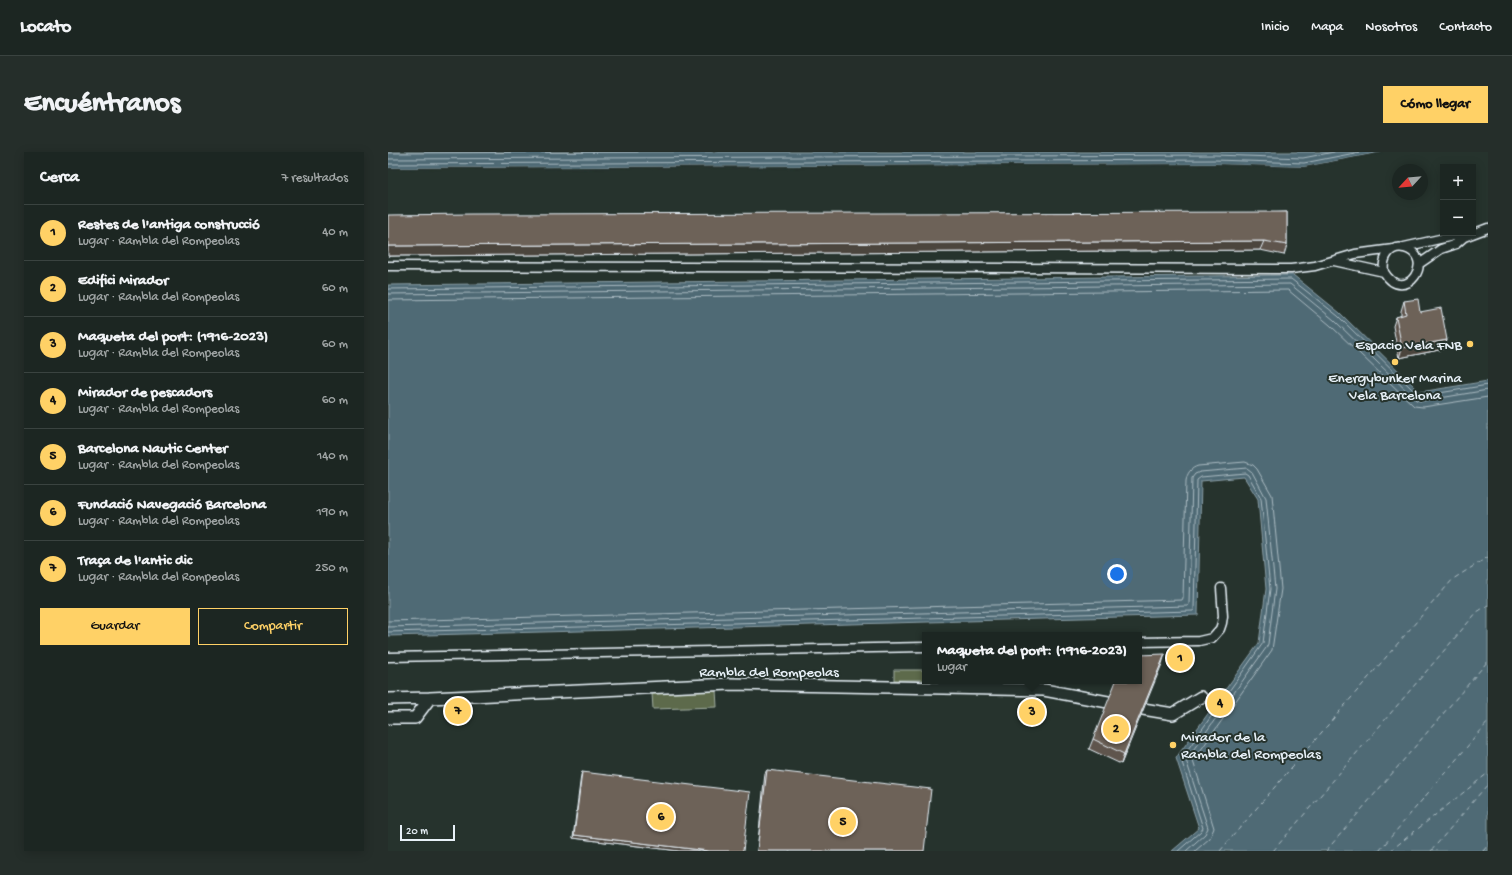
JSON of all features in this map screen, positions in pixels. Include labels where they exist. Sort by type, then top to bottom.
[{"type":"street","name":"Rambla del Rompeolas","points":[[388,699],[731,684],[1044,690],[1108,702]]},
{"type":"street","points":[[1143,709],[1173,714],[1201,697]]},
{"type":"street","points":[[388,718],[415,718],[430,698]]},
{"type":"lane","points":[[1419,264],[1441,249],[1456,244],[1464,237],[1488,228]]},
{"type":"lane","points":[[388,266],[1291,269],[1315,266],[1355,254],[1402,248],[1453,236],[1464,237]]},
{"type":"lane","points":[[1393,249],[1386,255],[1383,263],[1384,272],[1388,279],[1396,283],[1405,284],[1413,280],[1418,273],[1419,264],[1416,256],[1410,250],[1402,248]]},
{"type":"lane","points":[[1333,261],[1384,272]]},
{"type":"lane","points":[[1142,642],[1200,641],[1212,638],[1222,623],[1221,588]]},
{"type":"lane","points":[[388,657],[922,646]]},
{"type":"green space","points":[[894,670],[922,670],[922,680],[894,680]]},
{"type":"green space","points":[[716,690],[717,707],[653,709],[652,693]]},
{"type":"water","points":[[388,152],[1381,152],[1304,167],[1215,164],[388,168]]},
{"type":"water","points":[[1293,275],[1340,313],[1420,392],[1488,381],[1488,851],[1172,851],[1199,828],[1176,758],[1259,643],[1266,589],[1258,499],[1244,477],[1201,481],[1198,615],[388,636],[388,285]]},
{"type":"pier","points":[[1383,152],[1382,154],[1304,169],[1215,166],[388,170],[388,168],[1215,164],[1304,167]]},
{"type":"building","points":[[1287,212],[1287,245],[1264,241],[388,246],[388,215]]},
{"type":"building","points":[[1418,299],[1420,312],[1441,308],[1447,340],[1402,348],[1396,317],[1406,314],[1404,301]]},
{"type":"building","points":[[1165,654],[1124,754],[1093,739],[1115,684],[1142,684],[1142,655]]},
{"type":"building","points":[[767,770],[931,789],[924,851],[757,851]]},
{"type":"building","points":[[582,772],[750,792],[743,851],[709,851],[574,835]]},
{"type":"ferry route","points":[[1220,851],[1453,579],[1488,557]]},
{"type":"ferry route","points":[[1273,851],[1477,612],[1488,605]]},
{"type":"ferry route","points":[[1326,851],[1488,661]]},
{"type":"ferry route","points":[[1379,851],[1488,722]]},
{"type":"ferry route","points":[[1390,851],[1488,773]]},
{"type":"ferry route","points":[[1431,851],[1488,784]]},
{"type":"ferry route","points":[[1483,851],[1488,845]]},
{"type":"place","name":"Espacio Vela FNB","points":[[1470,344]]},
{"type":"place","name":"Energybunker Marina Vela Barcelona","points":[[1395,362]]},
{"type":"place","name":"Restes de l'antiga construcció","points":[[1180,658]]},
{"type":"place","name":"Mirador de pescadors","points":[[1220,703]]},
{"type":"place","name":"Traça de l'antic dic","points":[[458,711]]},
{"type":"place","name":"Maqueta del port: (1916-2023)","points":[[1032,712]]},
{"type":"place","name":"Edifici Mirador","points":[[1116,729]]},
{"type":"place","name":"Mirador de la Rambla del Rompeolas","points":[[1173,745]]},
{"type":"place","name":"Fundació Navegació Barcelona","points":[[661,817]]},
{"type":"place","name":"Barcelona Nautic Center","points":[[843,822]]}]
